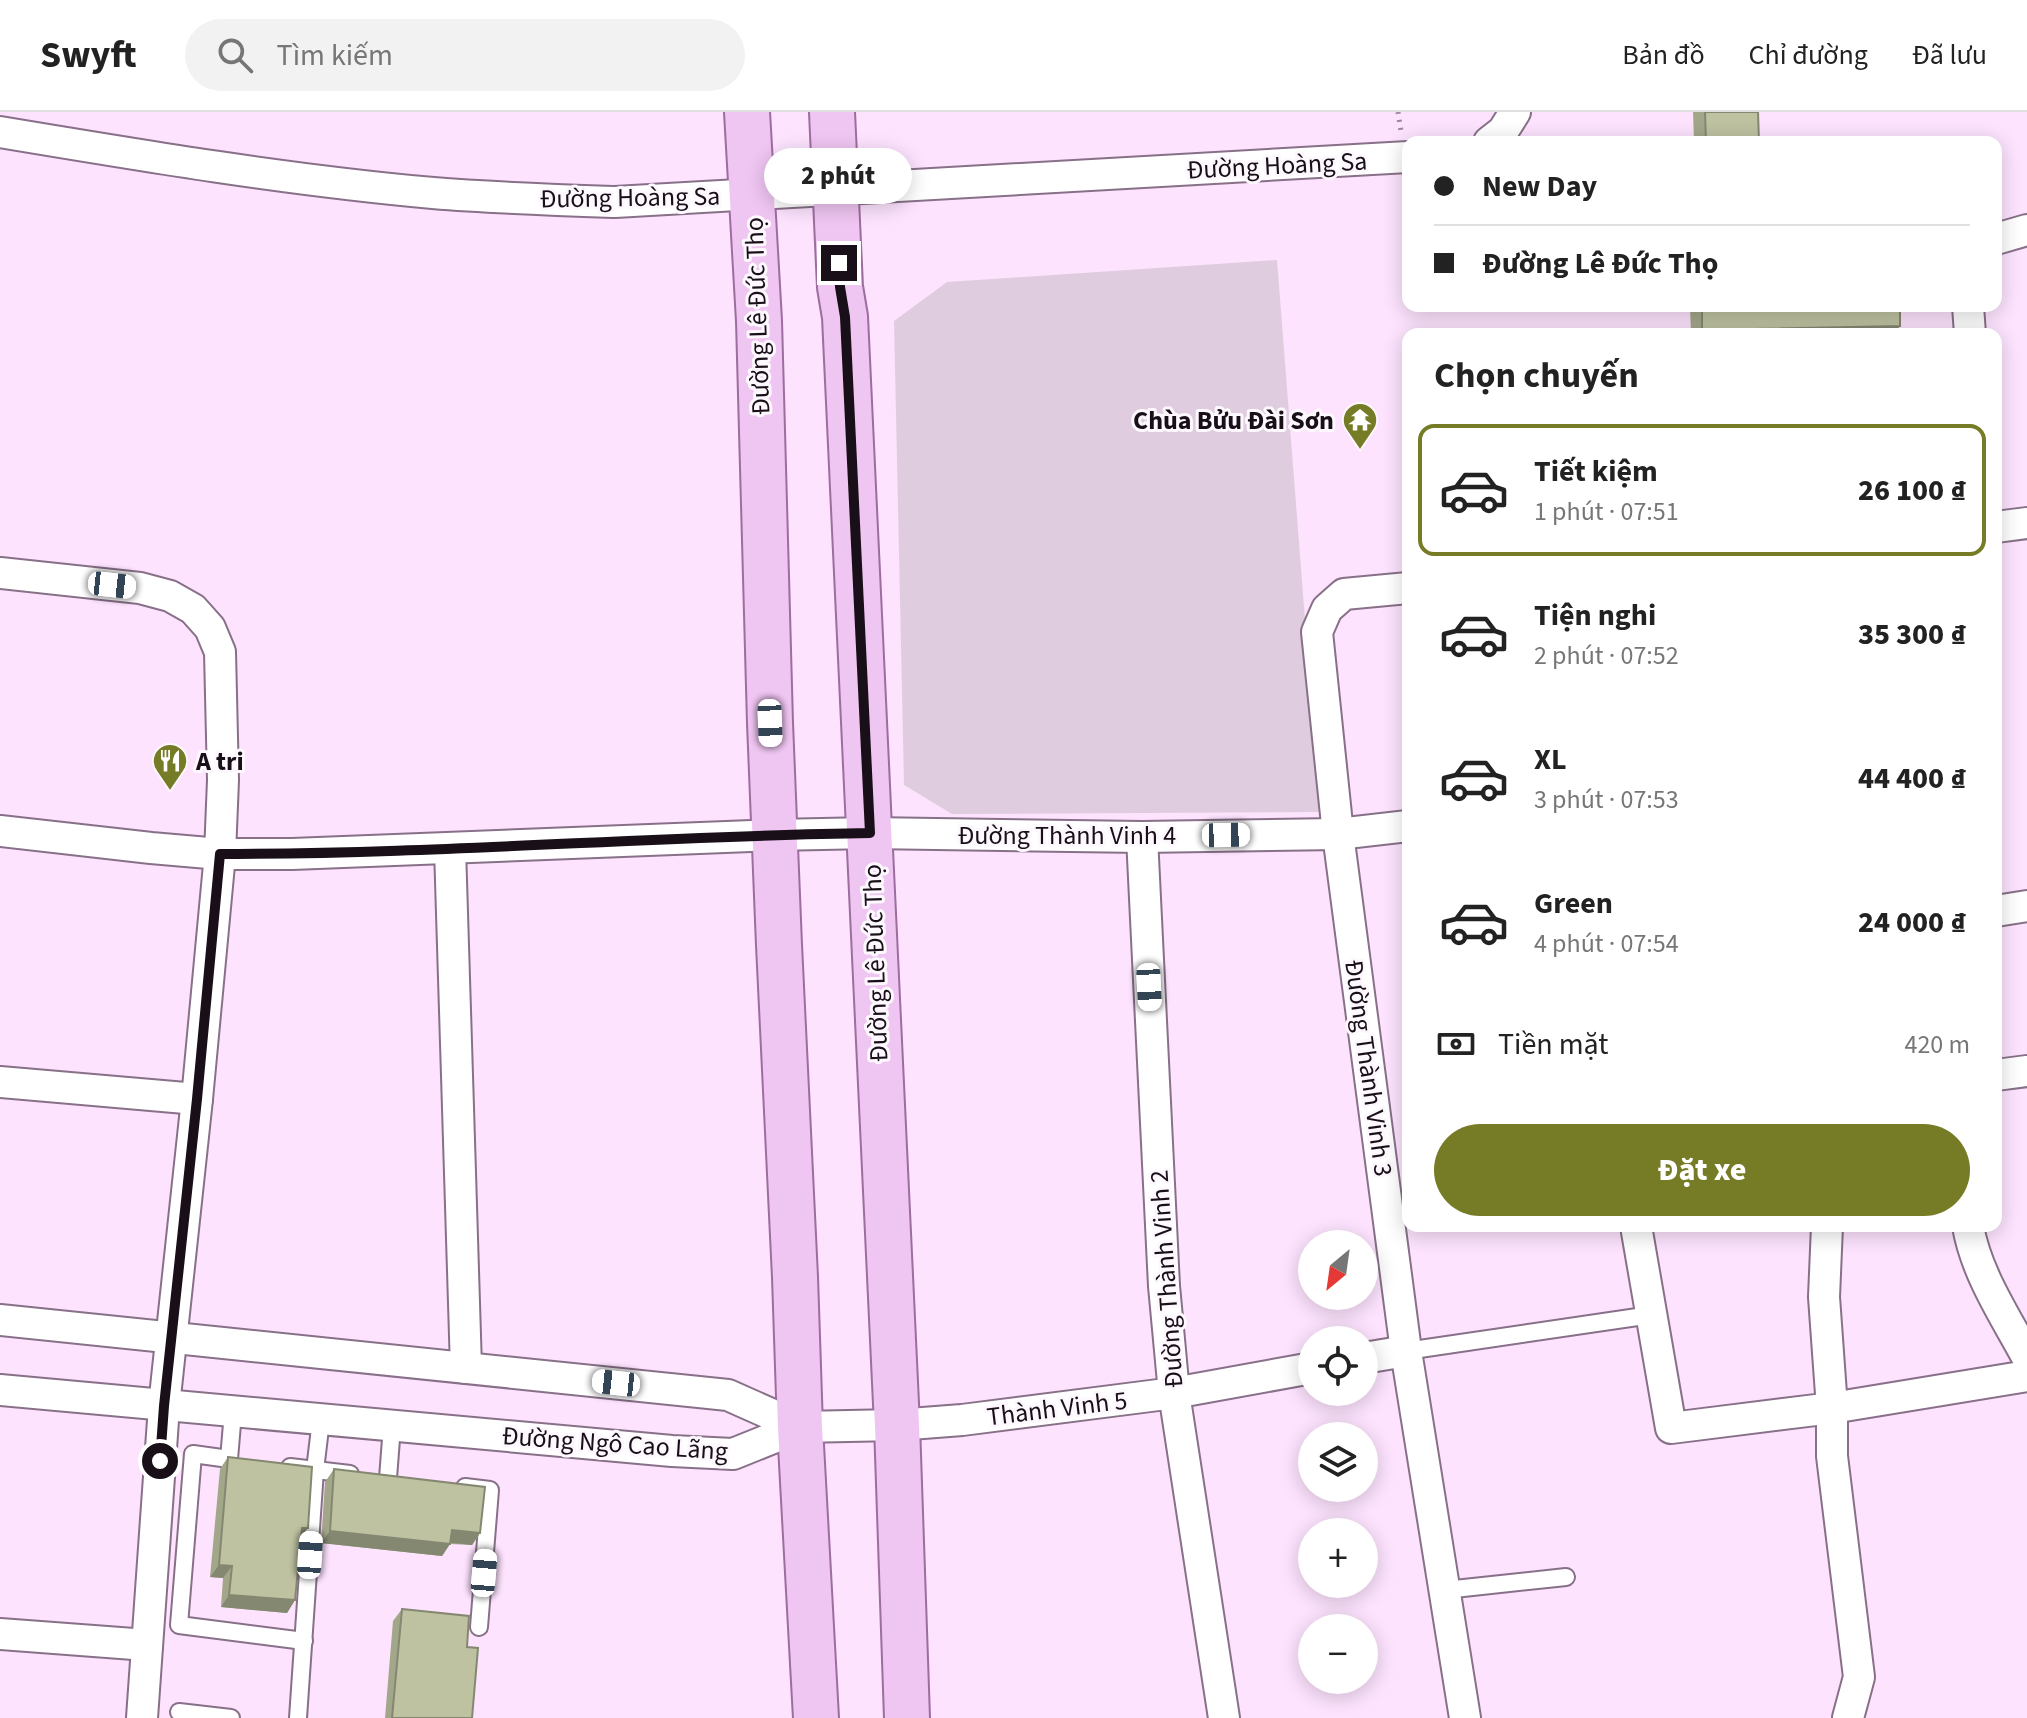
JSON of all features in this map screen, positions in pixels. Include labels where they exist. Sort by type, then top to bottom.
[{"type":"main road","name":"Đường Lê Đức Thọ","points":[[747,112],[759,321],[774,835],[816,1718]]},
{"type":"main road","name":"Đường Lê Đức Thọ","points":[[832,112],[870,833],[907,1718]]},
{"type":"street","points":[[1497,136],[1515,112]]},
{"type":"street","name":"Đường Hoàng Sa","points":[[0,132],[230,170],[434,193],[615,202],[1402,157]]},
{"type":"street","points":[[2002,237],[2027,230]]},
{"type":"street","points":[[2002,526],[2027,523]]},
{"type":"street","points":[[0,573],[140,588],[170,596],[193,609],[210,628],[220,652],[223,780],[220,854],[164,1406],[147,1645],[161,1712]]},
{"type":"street","name":"Đường Thành Vinh 3","points":[[1402,589],[1344,594],[1327,609],[1317,632],[1338,834],[1395,1163],[1406,1351],[1465,1718]]},
{"type":"street","name":"Đường Thành Vinh 4","points":[[0,831],[220,854],[292,854],[774,835],[870,833],[1142,837],[1338,834],[1402,827]]},
{"type":"street","name":"Đường Thành Vinh 2","points":[[1142,837],[1164,1286],[1174,1393],[1224,1718]]},
{"type":"street","points":[[450,848],[466,1368]]},
{"type":"street","points":[[2002,910],[2027,906]]},
{"type":"street","points":[[2002,1074],[2027,1071]]},
{"type":"street","points":[[0,1082],[197,1099]]},
{"type":"street","points":[[1637,1232],[1671,1428],[1832,1408],[2027,1376]]},
{"type":"street","points":[[1827,1232],[1824,1297],[1832,1408],[1832,1456],[1859,1677],[1848,1718]]},
{"type":"street","points":[[1969,1232],[1980,1267],[2027,1357]]},
{"type":"street","name":"Đường Ngô Cao Lãng","points":[[0,1320],[728,1395],[800,1427]]},
{"type":"street","points":[[1378,1356],[1406,1351]]},
{"type":"street","name":"Thành Vinh 5","points":[[800,1427],[962,1420],[1174,1393],[1298,1371]]},
{"type":"street","name":"Đường Ngô Cao Lãng","points":[[0,1390],[733,1454],[800,1427]]},
{"type":"street","points":[[0,1634],[147,1645]]},
{"type":"lane","points":[[1406,1351],[1651,1315]]},
{"type":"lane","points":[[233,1412],[236,1460],[193,1454],[179,1625],[304,1641]]},
{"type":"lane","points":[[298,1718],[321,1420]]},
{"type":"lane","points":[[272,1465],[395,1479],[392,1426]]},
{"type":"lane","points":[[446,1485],[490,1490],[479,1627]]},
{"type":"lane","points":[[152,1570],[183,1574]]},
{"type":"lane","points":[[1445,1590],[1566,1577]]},
{"type":"lane","points":[[161,1712],[231,1718]]},
{"type":"shaded area","points":[[1277,260],[1320,812],[952,814],[904,785],[894,321],[947,282]]},
{"type":"building","points":[[1705,112],[1758,112],[1759,136],[1706,136]]},
{"type":"building","points":[[1702,312],[1900,312],[1900,326],[1702,328]]},
{"type":"building","points":[[228,1457],[312,1467],[308,1528],[302,1528],[295,1600],[229,1595],[232,1566],[219,1565]]},
{"type":"building","points":[[334,1469],[485,1487],[480,1533],[452,1530],[450,1544],[330,1531]]},
{"type":"building","points":[[402,1609],[469,1616],[467,1647],[478,1648],[472,1718],[392,1718]]},
{"type":"place","name":"Chùa Bửu Đài Sơn","points":[[1360,451]]},
{"type":"place","name":"A tri","points":[[170,792]]},
{"type":"route","points":[[160,1461],[220,854],[870,833],[845,317],[839,263]]}]
